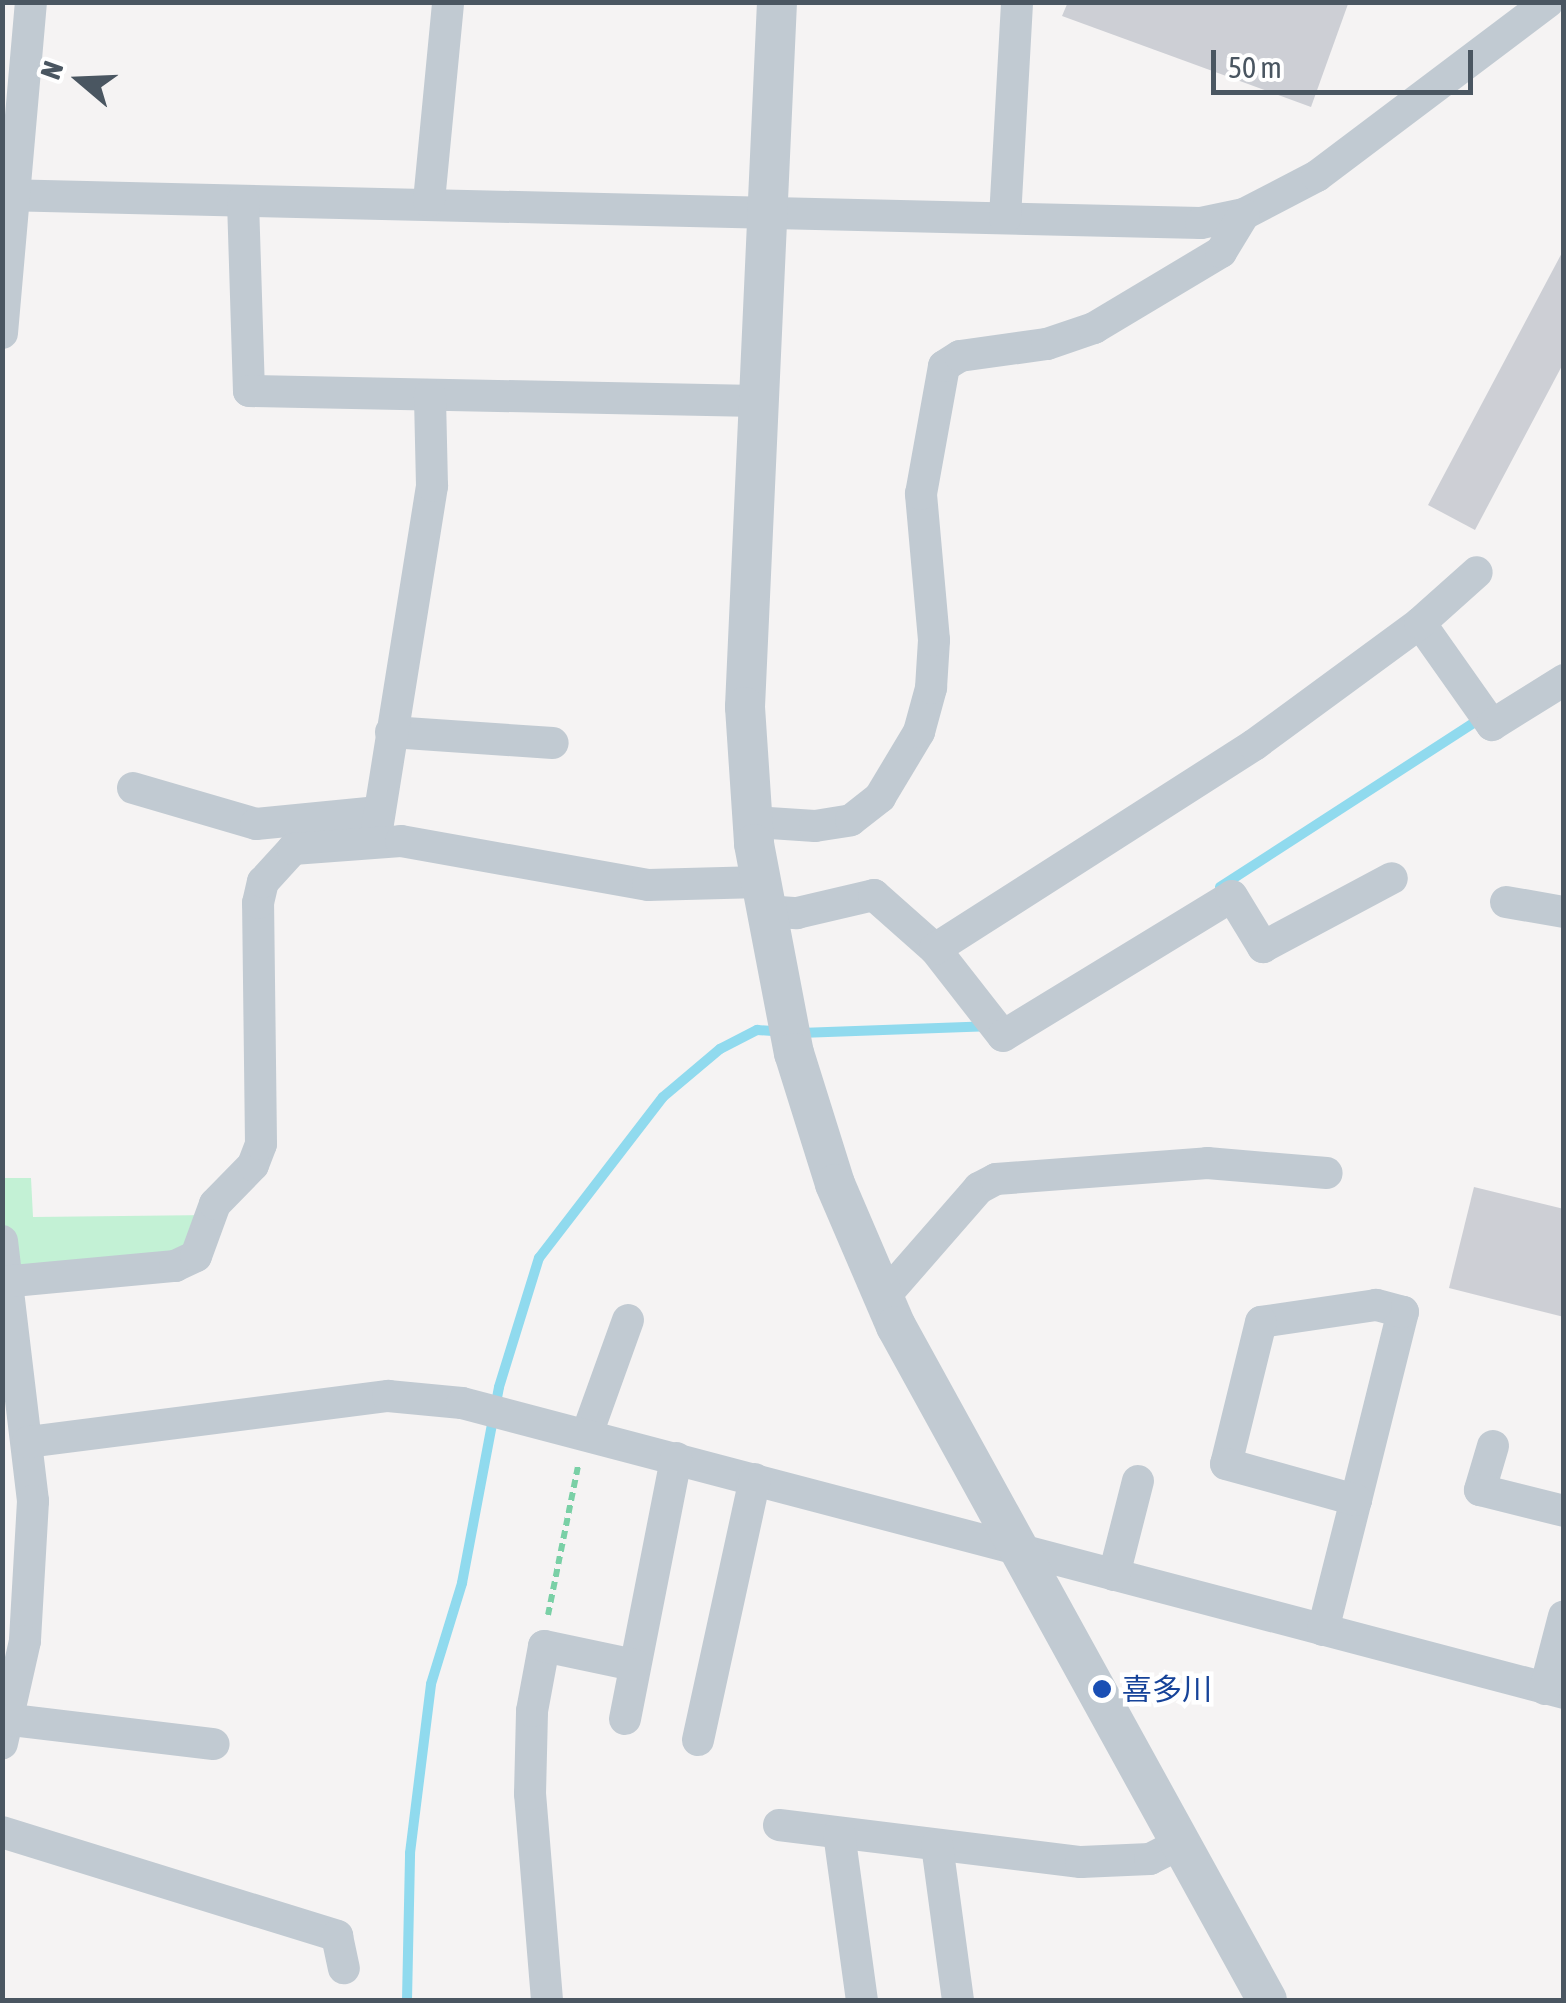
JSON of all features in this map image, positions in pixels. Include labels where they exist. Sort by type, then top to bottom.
[{"type":"street","points":[[2,333],[8,195],[30,2]]},
{"type":"street","points":[[429,201],[448,2]]},
{"type":"street","points":[[777,2],[745,706],[763,896],[811,1111],[883,1298],[1016,1549],[1267,2000]]},
{"type":"street","points":[[1005,218],[1017,2]]},
{"type":"street","points":[[8,195],[429,201],[1201,223],[1244,214],[1317,176],[1548,2]]},
{"type":"street","points":[[243,201],[249,392],[756,400]]},
{"type":"street","points":[[753,822],[815,826],[851,820],[880,797],[920,732],[932,688],[934,640],[922,494],[944,366],[960,356],[1047,344],[1094,328],[1221,252],[1244,214]]},
{"type":"street","points":[[376,827],[432,486],[430,395]]},
{"type":"street","points":[[935,950],[1254,745],[1420,623],[1477,572]]},
{"type":"street","points":[[1420,623],[1492,725],[1564,680]]},
{"type":"street","points":[[391,732],[553,742]]},
{"type":"street","points":[[133,788],[256,824],[310,832],[376,827],[648,884],[763,896],[797,912],[874,895],[935,950],[1003,1036],[1232,896],[1263,947],[1392,878]]},
{"type":"street","points":[[5,1282],[175,1266],[196,1256],[215,1204],[253,1165],[261,1144],[258,902],[263,882],[310,832]]},
{"type":"street","points":[[1506,902],[1564,912]]},
{"type":"street","points":[[883,1298],[979,1188],[996,1179],[1206,1164],[1328,1173]]},
{"type":"street","points":[[2,1241],[10,1360],[28,1442],[7,1732],[214,1744]]},
{"type":"street","points":[[1323,1630],[1356,1500],[1403,1312],[1376,1305],[1261,1322],[1226,1464],[1356,1500]]},
{"type":"street","points":[[586,1434],[628,1320]]},
{"type":"street","points":[[28,1442],[388,1396],[494,1409],[1554,1691],[1564,1616]]},
{"type":"street","points":[[1492,1446],[1480,1490],[1564,1512]]},
{"type":"street","points":[[625,1718],[676,1458]]},
{"type":"street","points":[[698,1740],[755,1479]]},
{"type":"street","points":[[1114,1575],[1138,1481]]},
{"type":"street","points":[[547,2000],[530,1794],[532,1710],[544,1646],[634,1665]]},
{"type":"street","points":[[779,1826],[1097,1862],[1150,1859],[1180,1844]]},
{"type":"street","points":[[2,1832],[338,1936],[344,1968]]},
{"type":"street","points":[[840,1833],[862,2000]]},
{"type":"street","points":[[937,1845],[958,2000]]},
{"type":"path","points":[[544,1646],[556,1551],[586,1434]]},
{"type":"green space","points":[[2,1178],[31,1178],[33,1217],[211,1215],[196,1256],[8,1282]]},
{"type":"building","points":[[1068,2],[1348,4],[1311,107],[1062,16]]},
{"type":"building","points":[[1564,249],[1564,362],[1475,530],[1428,505]]},
{"type":"building","points":[[1474,1187],[1564,1209],[1564,1317],[1449,1288]]},
{"type":"waterway","points":[[1220,887],[1483,717]]},
{"type":"waterway","points":[[800,1033],[987,1026]]},
{"type":"waterway","points":[[407,2000],[410,1853],[431,1684],[462,1583],[499,1387],[539,1258],[663,1097],[720,1049],[757,1030],[783,1032]]},
{"type":"place","name":"喜多川","points":[[1102,1689]]}]
